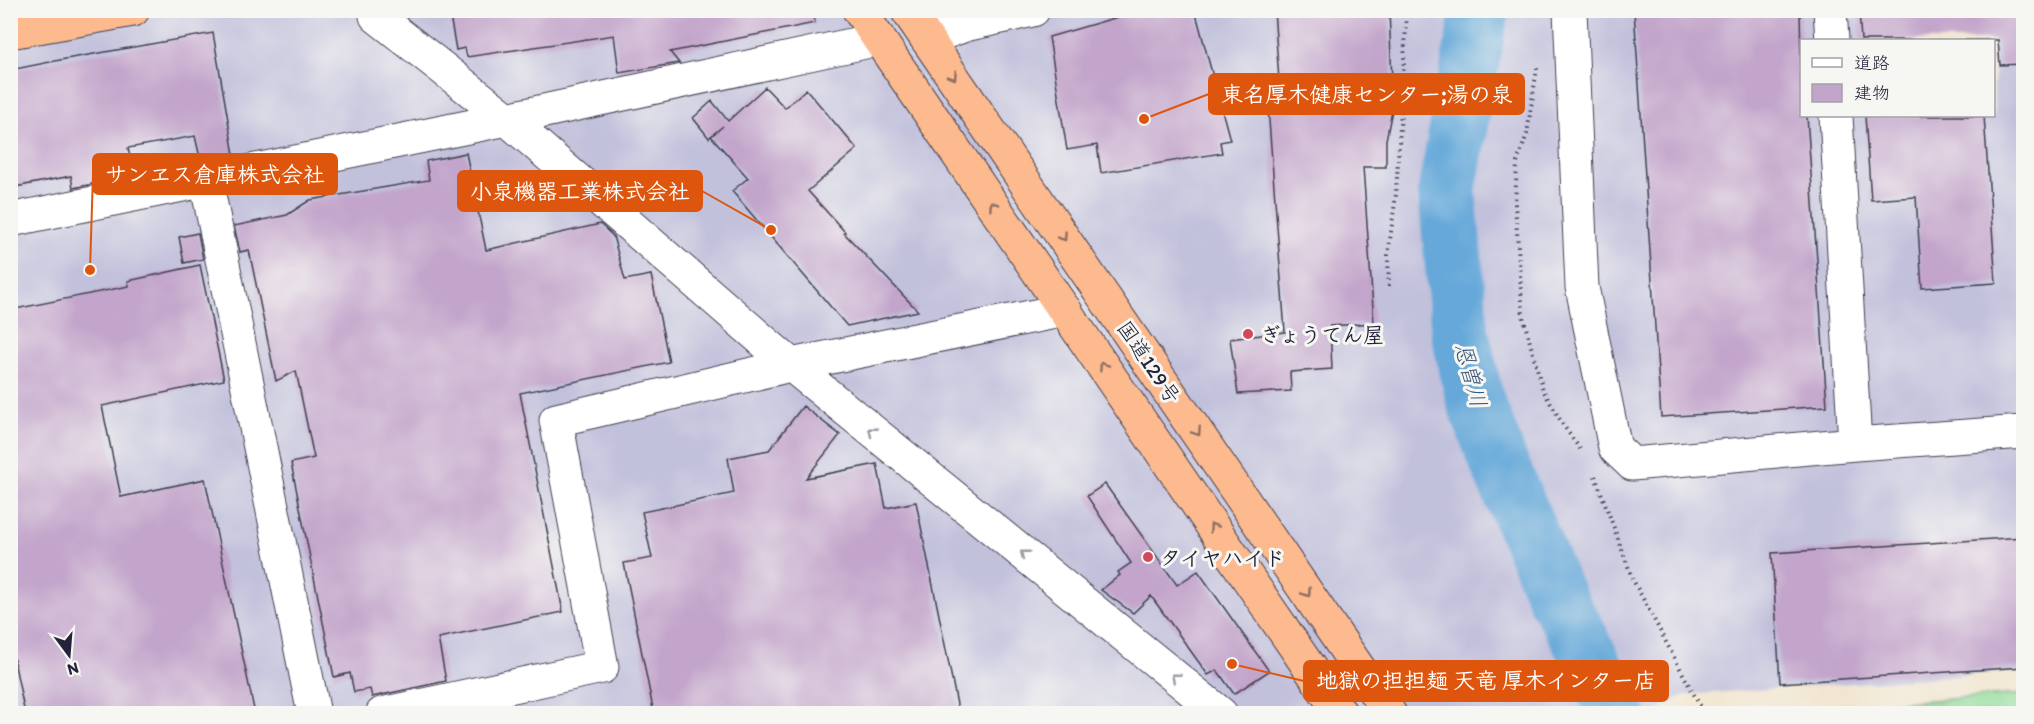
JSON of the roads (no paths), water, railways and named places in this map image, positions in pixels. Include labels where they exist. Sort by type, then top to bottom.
[{"type":"highway","points":[[10,32],[133,10]]},
{"type":"highway","name":"国道129号","points":[[859,10],[1341,714]]},
{"type":"highway","name":"国道129号","points":[[908,10],[1390,714]]},
{"type":"street","points":[[927,39],[965,25],[1033,10]]},
{"type":"street","points":[[1570,10],[1582,287],[1615,447],[1632,464],[2024,432]]},
{"type":"street","points":[[1830,10],[1832,39]]},
{"type":"street","points":[[376,16],[507,118],[791,365],[1221,714]]},
{"type":"street","points":[[10,220],[879,39]]},
{"type":"street","points":[[1836,117],[1855,444]]},
{"type":"street","points":[[206,180],[314,714]]},
{"type":"street","points":[[382,714],[602,667],[556,420],[791,365],[1065,310]]},
{"type":"waterway","name":"恩曽川","points":[[1480,10],[1447,190],[1460,333],[1475,400],[1500,465],[1557,599],[1577,633],[1617,714]]},
{"type":"place","name":"東名厚木健康センター;湯の泉","points":[[1144,119]]},
{"type":"place","name":"小泉機器工業株式会社","points":[[771,230]]},
{"type":"place","name":"サンヱス倉庫株式会社","points":[[90,270]]},
{"type":"place","name":"ぎょうてん屋","points":[[1248,334]]},
{"type":"place","name":"タイヤハイド","points":[[1148,557]]},
{"type":"place","name":"地獄の担担麺 天竜 厚木インター店","points":[[1232,664]]}]
